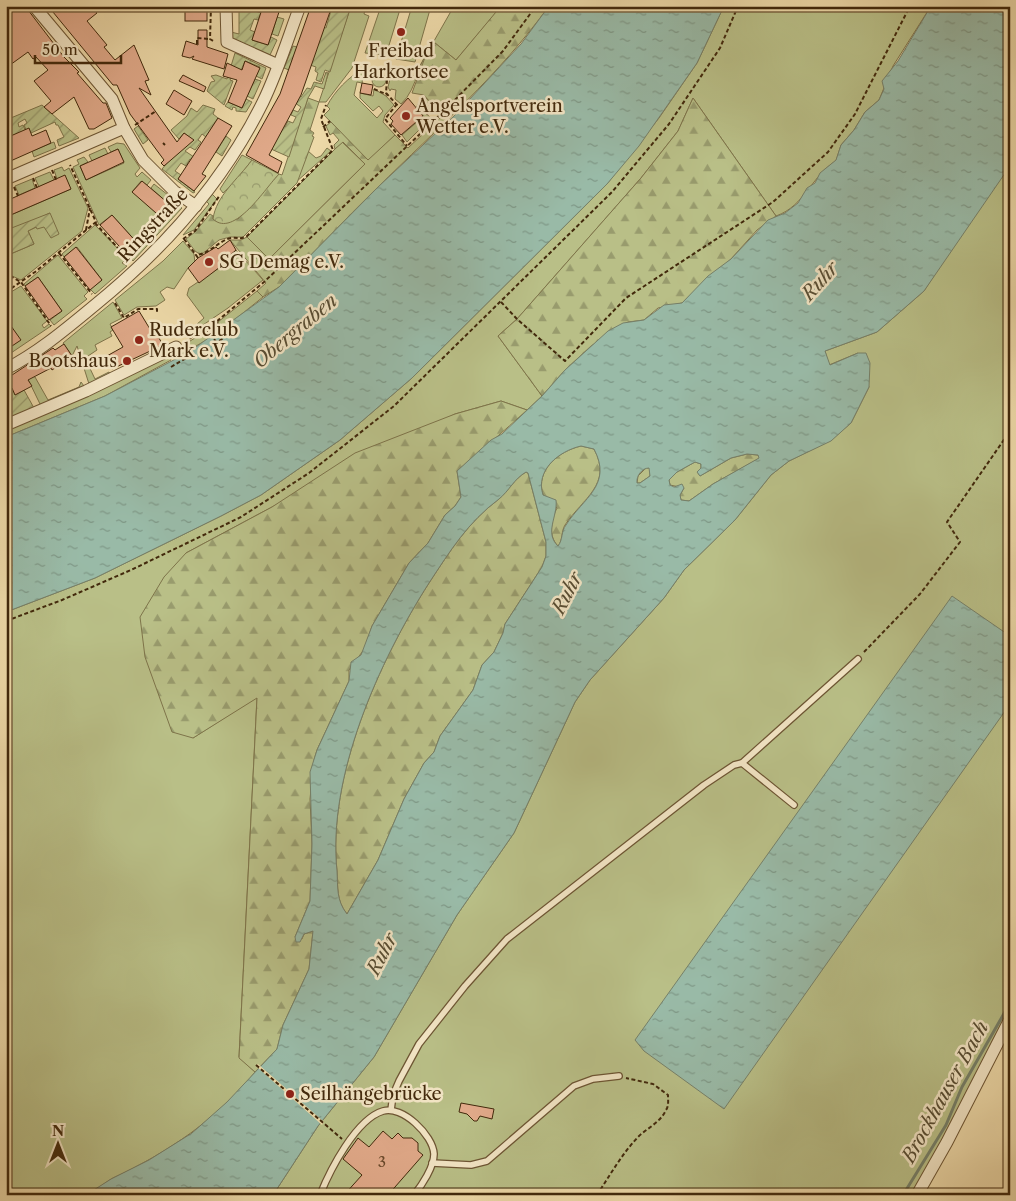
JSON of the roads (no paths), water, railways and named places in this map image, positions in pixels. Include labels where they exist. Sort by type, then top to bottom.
[{"type":"street","points":[[34,6],[112,99],[138,154],[157,176],[196,206]]},
{"type":"street","points":[[226,6],[227,42],[278,65]]},
{"type":"street","name":"Ringstraße","points":[[6,369],[58,334],[98,302],[138,269],[176,232],[214,183],[261,104],[300,6]]},
{"type":"street","points":[[6,179],[125,130]]},
{"type":"street","points":[[6,425],[86,391],[176,346]]},
{"type":"street","points":[[917,1195],[947,1142],[1010,1019]]},
{"type":"lane","points":[[390,1110],[398,1081],[420,1044],[465,986],[507,939],[704,785],[734,765],[742,763],[858,659]]},
{"type":"lane","points":[[742,763],[794,806]]},
{"type":"lane","points":[[432,1163],[471,1164],[487,1161],[574,1086],[593,1079],[619,1076]]},
{"type":"lane","points":[[320,1195],[331,1167],[347,1144],[375,1114],[390,1110],[397,1111],[410,1120],[428,1139],[434,1154],[432,1163],[414,1195]]},
{"type":"water","name":"Obergraben","points":[[549,6],[724,6],[697,63],[639,146],[607,184],[412,378],[340,440],[261,495],[221,516],[95,578],[6,612],[6,437],[105,396],[189,352],[279,287],[378,187],[455,115],[521,44]]},
{"type":"water","name":"Ruhr","points":[[931,6],[1010,6],[1010,166],[924,291],[877,332],[825,351],[830,365],[858,353],[866,353],[870,363],[869,387],[851,423],[831,441],[789,461],[771,475],[735,520],[684,570],[664,598],[590,680],[575,702],[514,833],[457,915],[374,1057],[318,1126],[273,1195],[86,1195],[111,1179],[149,1160],[192,1133],[227,1102],[277,1049],[283,1025],[309,969],[313,931],[304,934],[300,942],[296,942],[295,937],[310,901],[312,844],[310,772],[317,750],[349,681],[351,662],[361,655],[372,626],[409,563],[428,543],[445,515],[461,497],[457,471],[491,440],[502,434],[542,396],[565,370],[608,331],[623,323],[644,320],[664,305],[682,303],[708,276],[731,259],[768,220],[785,213],[798,203],[807,188],[815,183],[820,173],[836,160],[841,145],[854,130],[865,112],[879,100],[884,89],[882,81],[898,61]],"holes":[[[581,446],[594,449],[599,461],[600,472],[594,490],[564,527],[558,546],[552,536],[556,500],[543,495],[542,478],[557,457]],[[747,454],[758,455],[759,458],[713,484],[689,501],[681,500],[680,495],[684,488],[682,484],[674,487],[670,485],[669,480],[677,472],[695,462],[701,464],[701,468],[697,472],[700,476],[731,458]],[[646,468],[649,468],[650,476],[637,483],[639,475]],[[526,472],[528,473],[546,542],[546,556],[542,567],[505,624],[494,652],[482,665],[473,690],[440,736],[434,752],[424,763],[404,799],[378,860],[347,914],[339,898],[336,835],[340,797],[360,721],[375,684],[410,614],[452,548],[478,517],[503,496]]]},
{"type":"water","points":[[952,596],[1010,636],[1010,704],[724,1109],[644,1051],[635,1040]]},
{"type":"waterway","name":"Brockhauser Bach","points":[[903,1195],[946,1125],[962,1087],[1010,1003]]},
{"type":"place","name":"Freibad Harkortsee","points":[[401,32]]},
{"type":"place","name":"Angelsportverein Wetter e.V.","points":[[406,116]]},
{"type":"place","name":"SG Demag e.V.","points":[[209,262]]},
{"type":"place","name":"Ruderclub Mark e.V.","points":[[139,340]]},
{"type":"place","name":"Bootshaus","points":[[127,361]]},
{"type":"place","name":"Seilhängebrücke","points":[[290,1094]]}]
